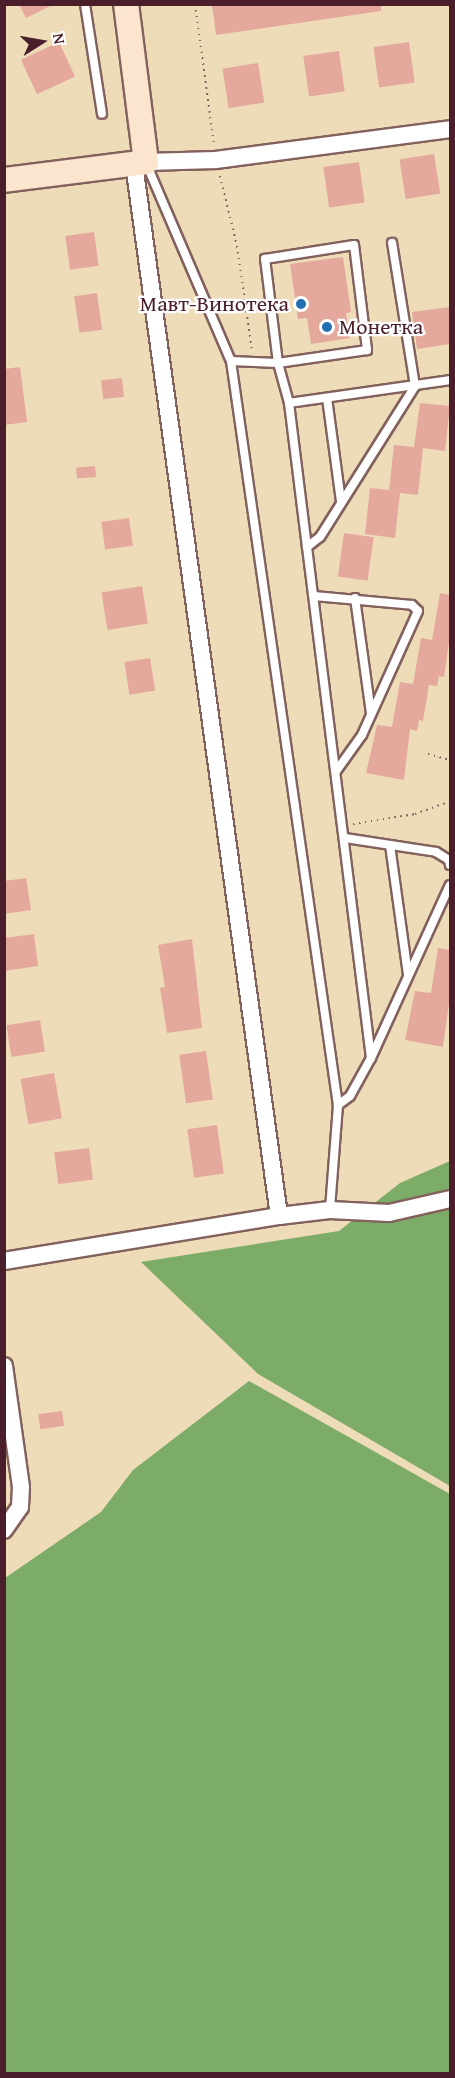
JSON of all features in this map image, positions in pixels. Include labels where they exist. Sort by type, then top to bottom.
[{"type":"street","points":[[126,4],[140,163],[279,1216]]},
{"type":"street","points":[[4,180],[140,163],[216,160],[450,129]]},
{"type":"street","points":[[4,1262],[279,1216],[330,1210],[388,1213],[450,1199]]},
{"type":"street","points":[[4,1366],[20,1507],[4,1530]]},
{"type":"lane","points":[[85,4],[102,114]]},
{"type":"lane","points":[[140,163],[231,361],[338,1105],[330,1210]]},
{"type":"lane","points":[[308,547],[320,537],[415,386],[392,243]]},
{"type":"lane","points":[[231,361],[279,363],[367,350],[354,245],[265,259],[279,363],[289,403],[338,770],[371,1058]]},
{"type":"lane","points":[[289,403],[450,380]]},
{"type":"lane","points":[[327,399],[341,501]]},
{"type":"lane","points":[[314,596],[412,605],[418,611],[371,714],[338,770]]},
{"type":"lane","points":[[355,598],[371,714]]},
{"type":"lane","points":[[345,838],[436,852],[449,860],[450,865]]},
{"type":"lane","points":[[390,845],[408,976]]},
{"type":"lane","points":[[338,1105],[350,1096],[371,1058],[450,885]]},
{"type":"path","points":[[195,4],[216,160],[237,246],[254,362]]},
{"type":"path","points":[[428,754],[450,760]]},
{"type":"path","points":[[344,825],[415,814],[450,801]]},
{"type":"green space","points":[[450,1161],[450,1486],[258,1374],[141,1262],[339,1231],[400,1183]]},
{"type":"green space","points":[[249,1381],[450,1494],[450,2073],[5,2073],[5,1578],[101,1512],[133,1470]]},
{"type":"building","points":[[19,4],[54,4],[26,18]]},
{"type":"building","points":[[212,4],[381,4],[381,11],[216,35]]},
{"type":"building","points":[[59,42],[75,76],[37,94],[21,60]]},
{"type":"building","points":[[409,42],[415,83],[379,88],[373,47]]},
{"type":"building","points":[[339,51],[345,92],[309,97],[303,56]]},
{"type":"building","points":[[258,63],[264,103],[229,108],[222,69]]},
{"type":"building","points":[[434,154],[440,194],[406,199],[399,159]]},
{"type":"building","points":[[359,162],[365,203],[329,208],[323,167]]},
{"type":"building","points":[[94,232],[99,266],[70,270],[65,236]]},
{"type":"building","points":[[343,257],[351,312],[346,313],[350,338],[311,344],[307,318],[298,319],[290,264]]},
{"type":"building","points":[[97,293],[102,330],[79,333],[74,296]]},
{"type":"building","points":[[450,307],[450,344],[417,349],[412,312]]},
{"type":"building","points":[[20,367],[27,422],[4,425],[4,369]]},
{"type":"building","points":[[122,378],[124,397],[103,399],[101,380]]},
{"type":"building","points":[[420,403],[450,406],[445,451],[423,448],[418,495],[400,493],[395,538],[365,534],[370,488],[389,490],[394,445],[414,447]]},
{"type":"building","points":[[95,466],[96,477],[77,479],[76,468]]},
{"type":"building","points":[[129,518],[133,546],[105,550],[101,522]]},
{"type":"building","points":[[344,533],[374,537],[368,581],[338,577]]},
{"type":"building","points":[[142,586],[148,624],[107,630],[102,592]]},
{"type":"building","points":[[440,593],[450,595],[450,636],[444,677],[439,676],[437,686],[429,685],[423,721],[419,720],[417,731],[410,729],[404,780],[366,773],[377,725],[392,727],[400,682],[413,684],[421,638],[432,640]]},
{"type":"building","points":[[150,658],[155,691],[129,695],[124,662]]},
{"type":"building","points":[[26,878],[31,910],[4,914],[4,881]]},
{"type":"building","points":[[34,934],[38,966],[4,971],[4,938]]},
{"type":"building","points":[[192,939],[202,1028],[167,1033],[160,988],[165,987],[158,945]]},
{"type":"building","points":[[438,948],[450,950],[450,996],[443,1047],[405,1040],[415,991],[431,993]]},
{"type":"building","points":[[40,1020],[45,1052],[11,1057],[6,1025]]},
{"type":"building","points":[[206,1051],[213,1100],[186,1103],[179,1055]]},
{"type":"building","points":[[54,1073],[62,1118],[29,1124],[21,1079]]},
{"type":"building","points":[[217,1125],[224,1174],[194,1178],[187,1129]]},
{"type":"building","points":[[89,1148],[93,1180],[58,1184],[54,1152]]},
{"type":"building","points":[[62,1411],[64,1426],[40,1429],[38,1414]]},
{"type":"place","name":"Мавт-Винотека","points":[[301,304]]},
{"type":"place","name":"Монетка","points":[[327,327]]}]
